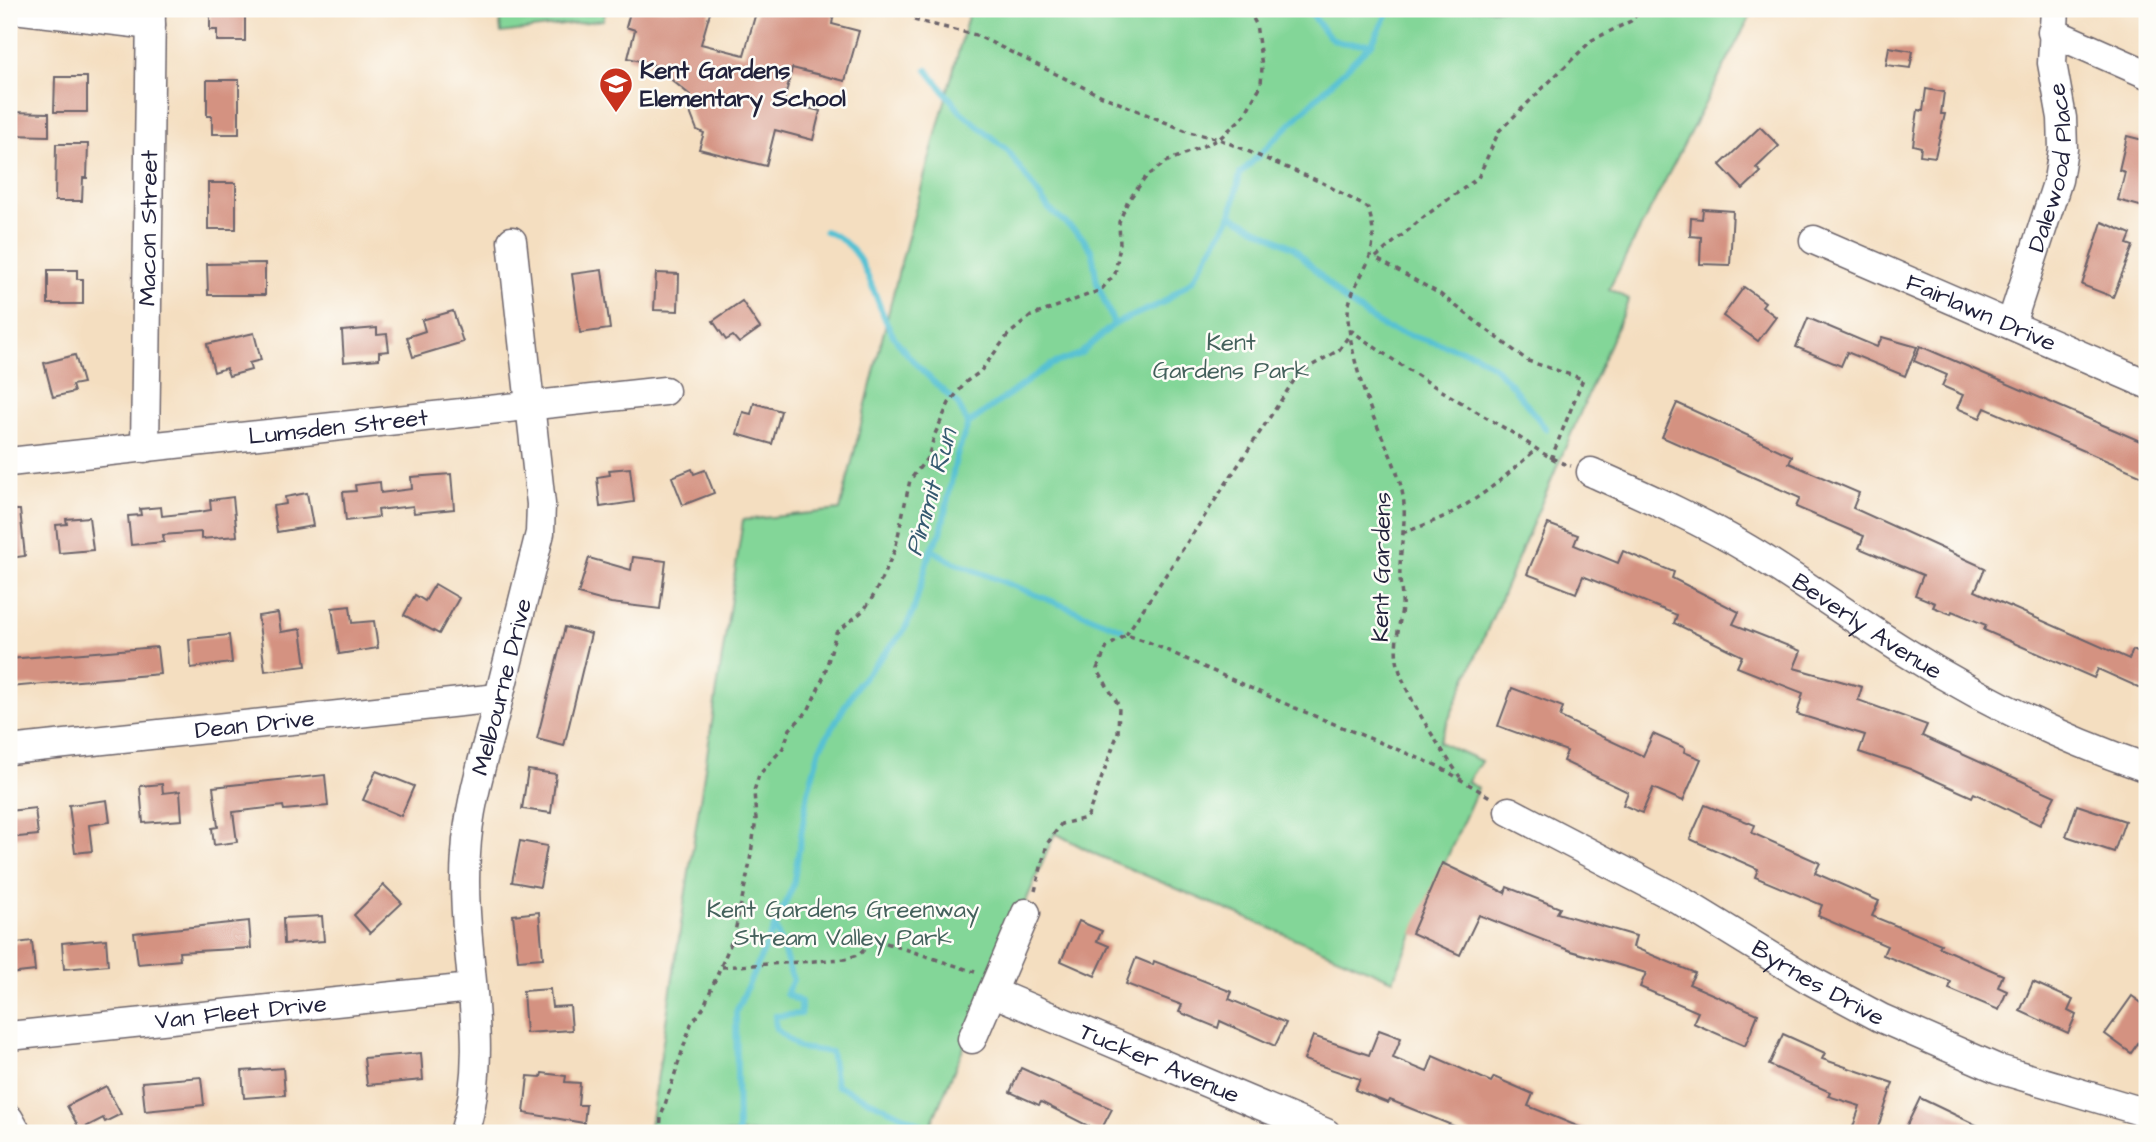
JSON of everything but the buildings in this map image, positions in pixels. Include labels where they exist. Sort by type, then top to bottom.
[{"type":"street","points":[[14,9],[151,17]]},
{"type":"street","name":"Macon Street","points":[[145,448],[151,17]]},
{"type":"street","points":[[2054,21],[2147,74]]},
{"type":"street","name":"Dalewood Place","points":[[2011,324],[2058,180],[2063,149],[2062,118],[2052,63],[2054,21]]},
{"type":"street","name":"Fairlawn Drive","points":[[1814,240],[2147,384]]},
{"type":"street","name":"Melbourne Drive","points":[[464,1133],[477,1074],[477,1040],[464,903],[472,803],[540,533],[541,504],[512,241]]},
{"type":"street","name":"Lumsden Street","points":[[9,462],[666,391]]},
{"type":"street","name":"Beverly Avenue","points":[[1591,472],[1693,518],[1746,548],[1901,650],[1979,695],[2046,728],[2147,768]]},
{"type":"street","name":"Dean Drive","points":[[9,750],[498,698]]},
{"type":"street","name":"Byrnes Drive","points":[[1508,810],[1678,899],[1810,980],[1881,1018],[1998,1069],[2147,1113]]},
{"type":"street","points":[[972,1039],[1026,913]]},
{"type":"street","name":"Tucker Avenue","points":[[995,986],[1326,1133]]},
{"type":"street","name":"Van Fleet Drive","points":[[9,1037],[471,988]]},
{"type":"street","points":[[9,1119],[17,1133]]},
{"type":"path","points":[[660,1133],[661,1117],[691,1024],[703,1008],[734,936],[747,875],[755,819],[754,791],[759,775],[783,748],[789,729],[808,711],[824,676],[836,634],[864,610],[874,595],[895,550],[910,480],[928,457],[934,434],[949,403],[980,372],[1008,335],[1031,316],[1101,290],[1115,274],[1119,222],[1128,201],[1146,177],[1166,163],[1221,140],[1244,116],[1261,85],[1260,48],[1248,9]]},
{"type":"path","points":[[1551,459],[1584,379],[1528,361],[1440,294],[1375,258],[1425,216],[1478,178],[1499,131],[1592,40],[1631,21],[1641,9]]},
{"type":"path","points":[[914,20],[976,35],[1095,93],[1189,132],[1221,140]]},
{"type":"path","name":"Kent Gardens","points":[[1221,140],[1341,192],[1368,208],[1373,224],[1374,247],[1349,312],[1351,346],[1364,391],[1398,474],[1404,498],[1399,573],[1402,598],[1396,638],[1397,661],[1421,714],[1460,777]]},
{"type":"path","points":[[1026,913],[1039,882],[1047,844],[1061,824],[1087,818],[1118,733],[1119,706],[1097,669],[1107,647],[1126,635],[1299,373],[1339,350],[1352,331],[1438,390],[1512,433],[1534,451],[1591,472]]},
{"type":"path","points":[[1402,533],[1443,519],[1465,508],[1489,492],[1534,451]]},
{"type":"path","name":"Kent Gardens","points":[[1126,635],[1146,641],[1295,708],[1378,740],[1460,777],[1508,810]]},
{"type":"path","points":[[722,967],[845,959],[860,954],[870,943],[883,942],[995,986]]},
{"type":"green space","points":[[470,9],[606,9],[603,20],[501,33],[499,12],[471,15]]},
{"type":"green space","name":"Kent Gardens Park","points":[[970,9],[1754,9],[1609,289],[1629,299],[1439,742],[1481,761],[1467,782],[1478,788],[1393,980],[1097,855],[1055,833],[929,1129],[939,1133],[649,1133],[743,520],[840,510],[899,270]]},
{"type":"waterway","points":[[1309,9],[1333,40],[1372,43]]},
{"type":"waterway","name":"Pimmit Run","points":[[738,1133],[736,1012],[793,886],[808,792],[820,748],[858,684],[903,632],[913,612],[931,549],[941,533],[956,458],[968,424],[1050,365],[1080,354],[1114,324],[1162,303],[1193,280],[1231,215],[1240,174],[1372,43],[1390,9]]},
{"type":"waterway","points":[[927,70],[961,112],[1007,150],[1049,209],[1082,237],[1092,251],[1097,283],[1114,324]]},
{"type":"waterway","points":[[1231,215],[1294,248],[1344,300],[1385,328],[1475,354],[1497,369],[1546,429]]},
{"type":"waterway","points":[[825,231],[852,249],[868,275],[893,335],[914,362],[957,403],[968,424]]},
{"type":"waterway","points":[[931,549],[951,561],[1122,629]]},
{"type":"waterway","points":[[776,929],[793,980],[786,994],[801,1002],[801,1014],[775,1016],[776,1029],[799,1048],[831,1052],[836,1085],[940,1133]]},
{"type":"place","name":"Kent Gardens Elementary School","points":[[616,114]]},
{"type":"park label","name":"Kent Gardens Greenway Stream Valley Park","points":[[843,923]]}]
